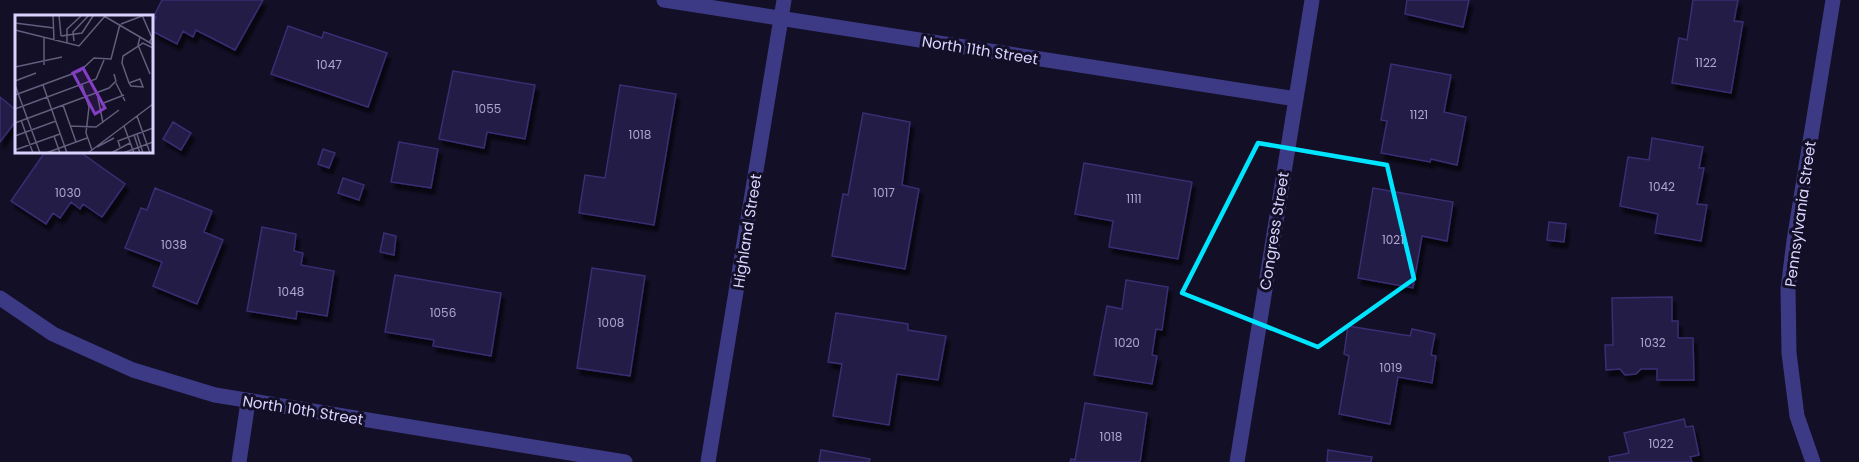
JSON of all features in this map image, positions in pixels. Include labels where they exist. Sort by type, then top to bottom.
[{"type":"street","name":"North 11th Street","points":[[664,0],[1296,99]]},
{"type":"street","name":"Highland Street","points":[[708,462],[783,0]]},
{"type":"street","name":"Congress Street","points":[[1237,462],[1312,0]]},
{"type":"street","name":"Pennsylvania Street","points":[[1812,462],[1797,416],[1789,353],[1788,289],[1833,0]]},
{"type":"street","name":"North 10th Street","points":[[0,298],[54,334],[133,370],[215,395],[625,462]]},
{"type":"street","points":[[239,462],[248,402]]},
{"type":"highlighted area","points":[[1258,143],[1387,165],[1414,279],[1318,347],[1182,293]]},
{"type":"building","points":[[162,0],[263,0],[235,50],[196,30],[193,37],[183,31],[177,44],[153,32],[153,22],[156,17],[154,16]]},
{"type":"building","points":[[1407,0],[1469,0],[1463,27],[1405,14]]},
{"type":"building","points":[[1693,0],[1738,0],[1734,21],[1743,22],[1731,93],[1672,83],[1679,38],[1687,40]]},
{"type":"building","points":[[288,26],[322,38],[324,32],[387,53],[368,107],[271,74]]},
{"type":"building","points":[[1391,64],[1451,75],[1444,112],[1466,117],[1457,165],[1431,159],[1430,162],[1381,153],[1387,121],[1381,120]]},
{"type":"building","points":[[453,71],[535,85],[525,139],[487,132],[484,148],[439,139]]},
{"type":"building","points":[[620,85],[676,94],[654,225],[579,213],[585,175],[605,178]]},
{"type":"building","points":[[0,97],[15,109],[15,122],[0,142]]},
{"type":"building","points":[[863,113],[910,122],[902,185],[919,189],[905,269],[832,256],[843,194],[848,195]]},
{"type":"building","points":[[173,122],[191,133],[181,150],[163,139]]},
{"type":"building","points":[[1652,138],[1703,147],[1699,168],[1704,168],[1697,204],[1707,205],[1701,241],[1655,233],[1658,214],[1620,206],[1628,157],[1649,160]]},
{"type":"building","points":[[399,142],[438,149],[431,188],[391,182]]},
{"type":"building","points":[[323,149],[335,153],[329,168],[318,164]]},
{"type":"building","points":[[44,153],[81,153],[125,184],[102,217],[83,204],[80,209],[71,202],[60,218],[53,213],[46,224],[11,201]]},
{"type":"building","points":[[1084,163],[1192,182],[1178,259],[1109,247],[1113,221],[1075,214]]},
{"type":"building","points":[[343,178],[364,185],[359,200],[338,193]]},
{"type":"building","points":[[155,188],[212,211],[204,232],[223,240],[197,304],[153,286],[162,262],[125,248],[141,208],[147,210]]},
{"type":"building","points":[[1373,188],[1453,202],[1447,241],[1422,236],[1413,288],[1358,278]]},
{"type":"building","points":[[1549,222],[1566,224],[1564,242],[1547,240]]},
{"type":"building","points":[[262,227],[296,234],[294,251],[303,253],[301,265],[334,271],[327,316],[297,311],[296,319],[247,311]]},
{"type":"building","points":[[384,233],[396,236],[394,255],[380,252]]},
{"type":"building","points":[[592,268],[645,276],[630,376],[577,368]]},
{"type":"building","points":[[395,275],[501,293],[491,356],[433,346],[434,340],[385,332]]},
{"type":"building","points":[[1126,280],[1168,287],[1162,330],[1156,329],[1152,355],[1157,356],[1152,384],[1094,375],[1107,306],[1122,309]]},
{"type":"building","points":[[1672,297],[1672,321],[1678,321],[1678,338],[1693,338],[1694,380],[1657,380],[1657,369],[1641,369],[1636,374],[1625,375],[1620,369],[1606,370],[1605,345],[1613,345],[1612,298]]},
{"type":"building","points":[[836,313],[908,324],[908,330],[946,336],[938,380],[897,374],[889,425],[833,416],[842,364],[828,362]]},
{"type":"building","points":[[1348,326],[1410,336],[1412,329],[1435,334],[1431,355],[1436,356],[1432,383],[1398,377],[1390,424],[1339,414],[1349,356],[1344,354]]},
{"type":"building","points":[[1085,403],[1147,413],[1140,462],[1070,462],[1071,459],[1075,460]]},
{"type":"building","points":[[1684,419],[1686,427],[1693,426],[1699,455],[1690,457],[1692,462],[1610,462],[1609,457],[1629,453],[1624,433]]},
{"type":"building","points":[[821,450],[870,459],[869,462],[819,462]]},
{"type":"building","points":[[1328,450],[1372,457],[1371,462],[1327,462]]}]
